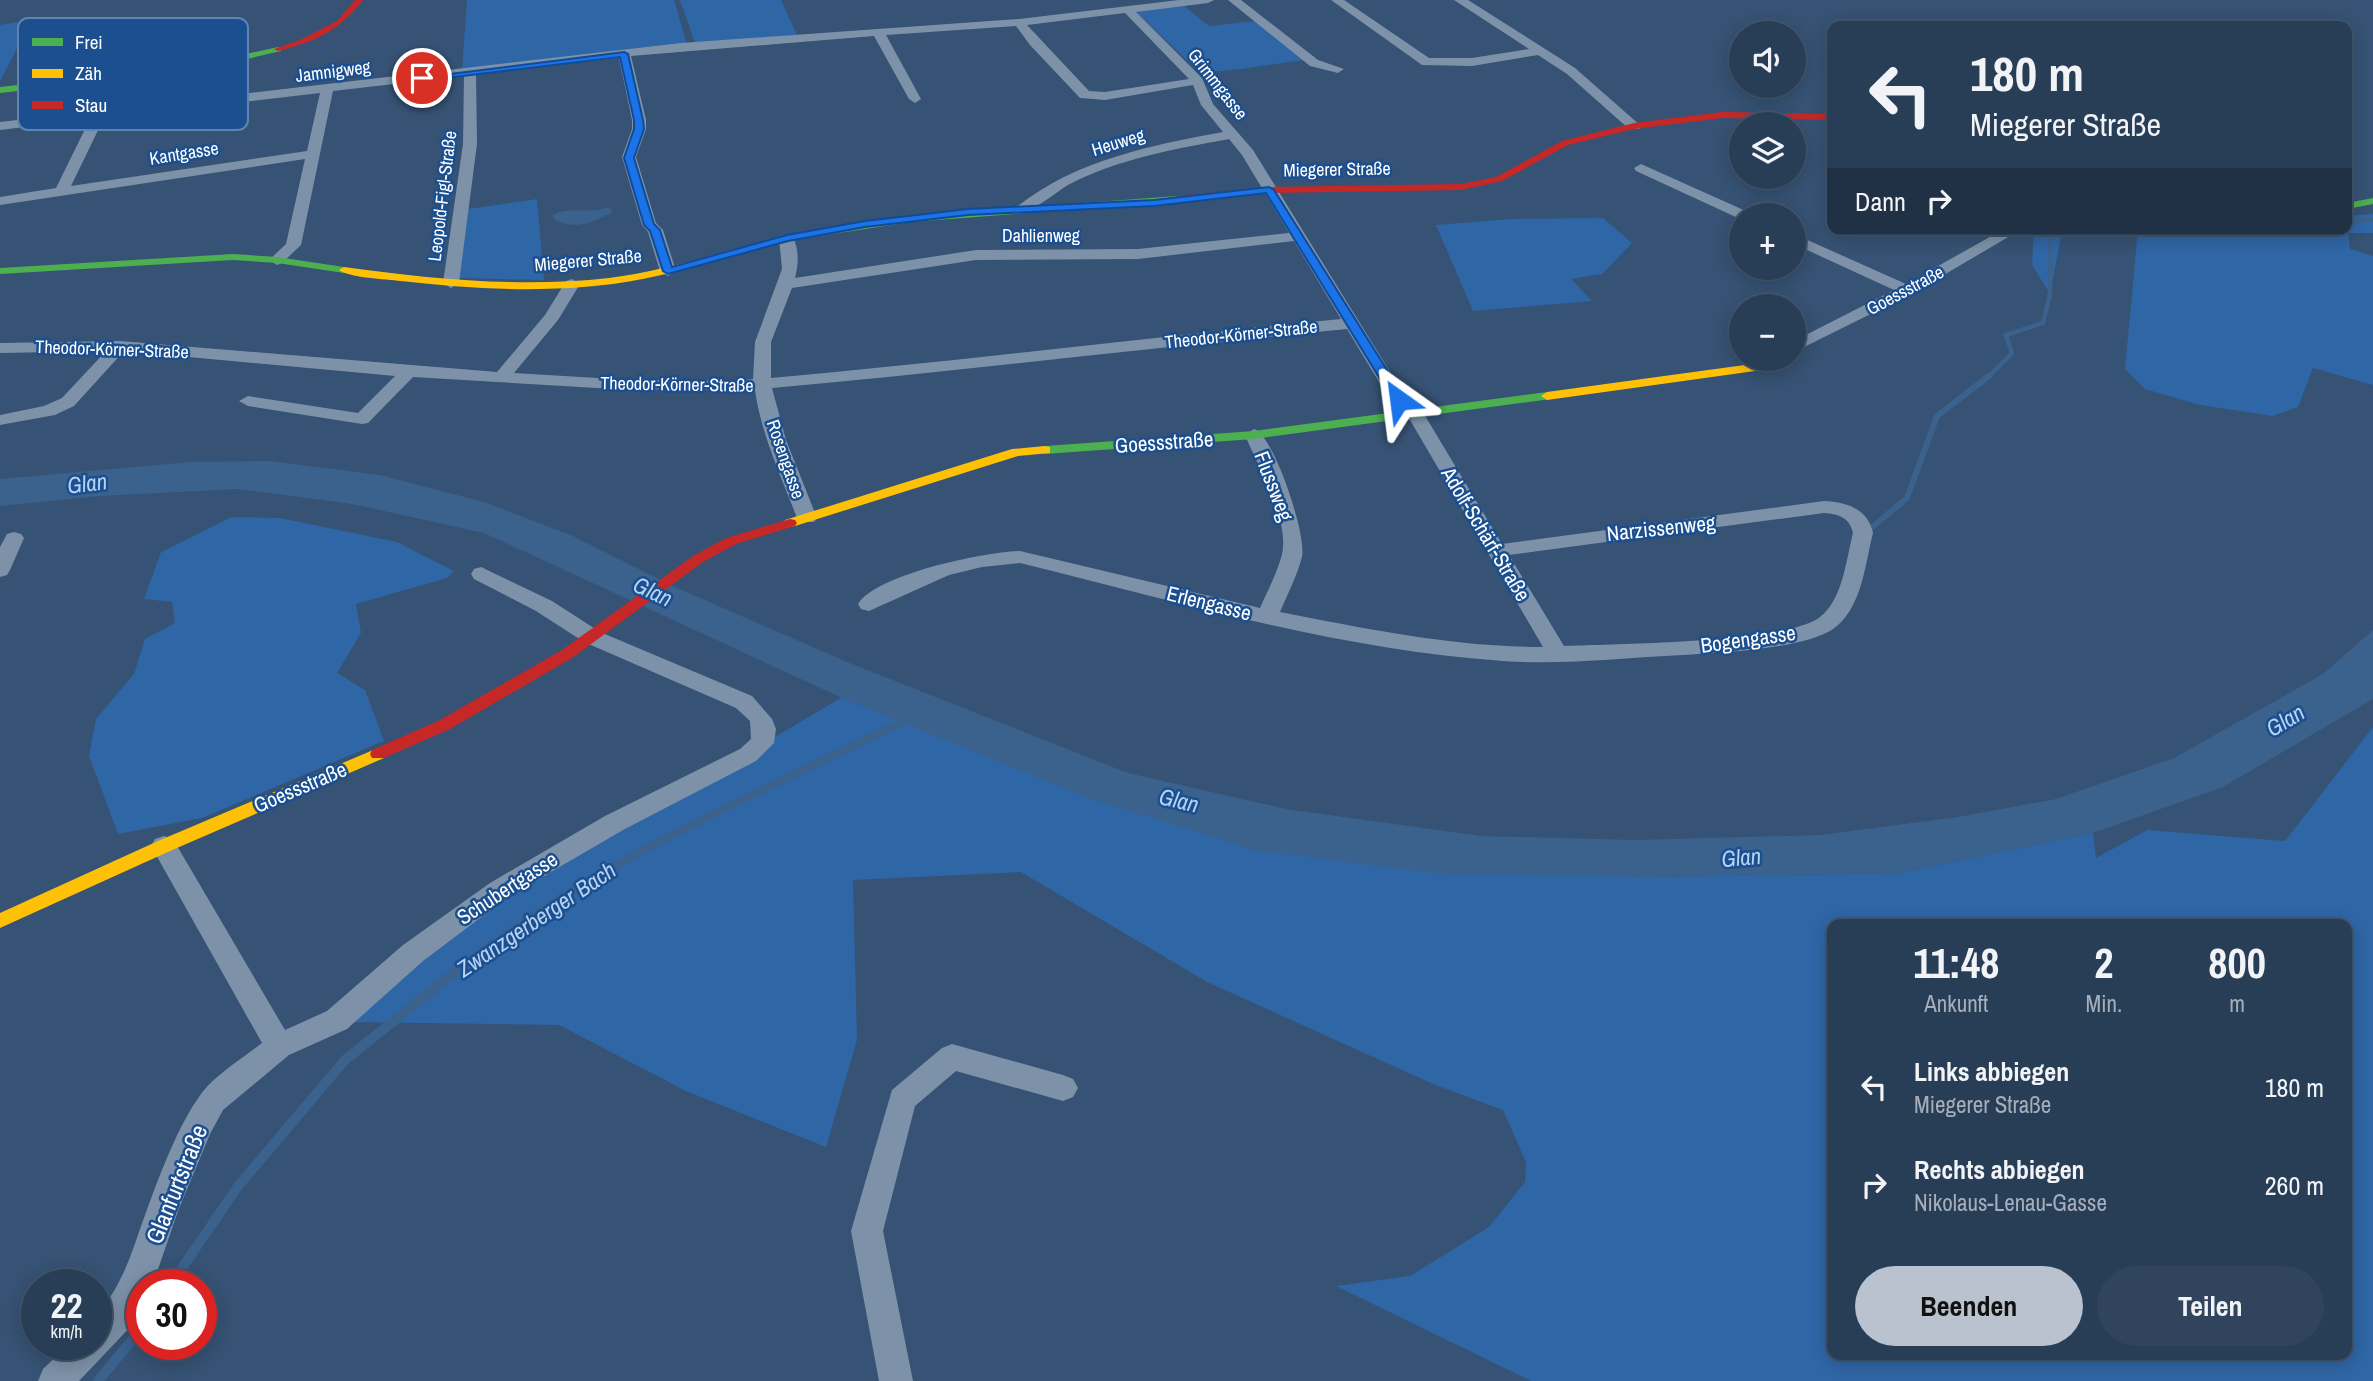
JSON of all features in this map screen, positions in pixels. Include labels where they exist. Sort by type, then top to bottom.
[{"type":"main road","points":[[248,57],[309,40],[338,26],[356,8],[359,0]]},
{"type":"main road","points":[[0,90],[18,88]]},
{"type":"main road","name":"Miegerer Straße","points":[[0,271],[201,258],[277,260],[396,278],[451,283],[572,284],[668,271],[787,239],[887,221],[1023,209],[1121,205],[1269,190],[1475,186],[1499,179],[1565,143],[1634,126],[1722,115],[1827,117]]},
{"type":"main road","points":[[2352,205],[2373,201]]},
{"type":"main road","name":"Goessstraße","points":[[0,921],[164,846],[444,725],[535,675],[698,559],[731,541],[1017,452],[1254,435],[1729,371]]},
{"type":"street","name":"Jamnigweg","points":[[248,98],[699,45],[1019,22],[1119,6],[1208,0]]},
{"type":"street","points":[[1234,0],[1314,63],[1338,69]]},
{"type":"street","points":[[1337,0],[1426,62],[1472,62],[1540,51]]},
{"type":"street","points":[[1460,0],[1571,71],[1634,126]]},
{"type":"street","name":"Grimmgasse","points":[[1119,6],[1198,81],[1208,104],[1234,134],[1269,190]]},
{"type":"street","points":[[1019,22],[1034,42],[1085,95],[1105,96],[1198,81]]},
{"type":"street","points":[[878,32],[915,99]]},
{"type":"street","points":[[624,54],[639,120],[639,129],[629,158],[649,225],[654,230],[668,271]]},
{"type":"street","name":"Leopold-Figl-Straße","points":[[451,283],[469,158],[470,72]]},
{"type":"street","points":[[277,260],[293,245],[327,89]]},
{"type":"street","name":"Jamnigweg","points":[[0,126],[18,124]]},
{"type":"street","points":[[61,192],[92,130]]},
{"type":"street","name":"Heuweg","points":[[1023,209],[1060,184],[1090,172],[1172,146],[1234,134]]},
{"type":"street","name":"Kantgasse","points":[[0,201],[313,154]]},
{"type":"street","points":[[1641,169],[1729,209]]},
{"type":"street","name":"Adolf-Schärf-Straße","points":[[1269,190],[1497,551],[1558,654]]},
{"type":"street","name":"Goessstraße","points":[[1806,341],[1907,290],[2004,235]]},
{"type":"street","name":"Dahlienweg","points":[[785,284],[976,255],[1138,254],[1298,236]]},
{"type":"street","name":"Rosengasse","points":[[787,239],[792,263],[762,343],[762,384],[776,436],[807,518]]},
{"type":"street","points":[[1806,244],[1907,290]]},
{"type":"street","points":[[501,378],[552,317],[572,284]]},
{"type":"street","name":"Theodor-Körner-Straße","points":[[0,348],[120,346],[501,378],[614,384],[762,384],[979,364],[1167,341],[1353,323]]},
{"type":"street","points":[[0,419],[38,414],[68,402],[120,346]]},
{"type":"street","points":[[248,401],[362,419],[409,372]]},
{"type":"street","name":"Flussweg","points":[[1254,435],[1287,515],[1293,546],[1292,556],[1266,617]]},
{"type":"street","name":"Narzissenweg","points":[[1497,551],[1598,535],[1674,528],[1824,507]]},
{"type":"street","name":"Bogengasse","points":[[1558,654],[1746,643],[1771,640],[1827,623],[1843,604],[1863,533],[1862,524],[1856,517],[1835,507],[1824,507]]},
{"type":"street","points":[[0,570],[14,538]]},
{"type":"street","name":"Erlengasse","points":[[869,604],[903,586],[958,567],[989,559],[1020,557],[1266,617],[1441,648],[1504,654],[1558,654]]},
{"type":"street","points":[[481,574],[544,606],[592,637]]},
{"type":"street","name":"Schubertgasse","points":[[279,1046],[337,1020],[413,953],[499,890],[614,822],[748,755],[762,743],[764,723],[760,714],[744,702],[592,637]]},
{"type":"street","points":[[164,846],[279,1046]]},
{"type":"street","name":"Glanfurtstraße","points":[[112,1323],[134,1292],[162,1211],[198,1126],[213,1101],[279,1046]]},
{"type":"street","points":[[895,1381],[867,1231],[902,1099],[951,1057],[1063,1088]]},
{"type":"street","name":"Glanfurtstraße","points":[[55,1381],[77,1360]]},
{"type":"shaded area","points":[[467,0],[674,0],[687,44],[462,70]]},
{"type":"shaded area","points":[[680,0],[781,0],[797,35],[695,43]]},
{"type":"shaded area","points":[[1183,5],[1209,26],[1256,21],[1305,60],[1199,72],[1137,13],[1140,9]]},
{"type":"shaded area","points":[[18,22],[18,47],[0,81],[0,25]]},
{"type":"shaded area","points":[[537,199],[544,280],[459,278],[468,209]]},
{"type":"shaded area","points":[[2373,214],[2373,233],[2352,233],[2352,216]]},
{"type":"shaded area","points":[[1603,218],[1632,243],[1602,274],[1571,279],[1592,301],[1473,311],[1436,225],[1510,219]]},
{"type":"shaded area","points":[[2034,235],[2061,235],[2050,294],[2032,265]]},
{"type":"shaded area","points":[[2137,235],[2348,235],[2350,249],[2373,256],[2373,385],[2313,368],[2298,407],[2273,416],[2200,405],[2145,389],[2125,369]]},
{"type":"shaded area","points":[[231,517],[280,518],[397,542],[454,571],[447,578],[356,604],[361,633],[337,673],[365,690],[384,741],[202,818],[118,834],[89,756],[96,719],[134,674],[145,639],[175,623],[172,602],[144,599],[161,552]]},
{"type":"shaded area","points":[[851,692],[1006,752],[1486,871],[1651,877],[1898,873],[2093,833],[2096,858],[2147,830],[2285,841],[2373,727],[2373,1381],[1531,1381],[1336,1286],[1410,1276],[1489,1227],[1525,1182],[1526,1162],[1503,1110],[1433,1084],[1207,982],[1021,872],[853,880],[857,1040],[826,1147],[686,1091],[559,1025],[349,1022],[491,904]]},
{"type":"water","points":[[608,207],[612,210],[611,213],[583,224],[568,224],[553,218],[553,215],[560,212]]},
{"type":"water","name":"Glan","points":[[270,461],[380,475],[484,502],[573,536],[677,588],[852,664],[1128,773],[1286,809],[1481,836],[1636,840],[1820,835],[1958,817],[2056,799],[2174,758],[2323,674],[2373,630],[2373,699],[2223,787],[2093,833],[1898,873],[1651,877],[1433,873],[1254,850],[1086,797],[842,698],[484,533],[352,504],[238,489],[100,496],[0,506],[0,479],[190,462]]},
{"type":"waterway","points":[[2352,221],[2373,220]]},
{"type":"waterway","points":[[1989,376],[2012,353],[2006,335],[2043,323],[2050,294],[2051,235]]},
{"type":"waterway","points":[[1870,529],[1907,498],[1937,416],[1989,376]]},
{"type":"waterway","name":"Zwanzgerberger Bach","points":[[458,970],[563,896],[619,863],[910,718]]},
{"type":"waterway","name":"Zwanzgerberger Bach","points":[[181,1269],[239,1185],[345,1060],[460,968]]},
{"type":"waterway","name":"Zwanzgerberger Bach","points":[[98,1381],[126,1347]]},
{"type":"traffic: fast","points":[[248,56],[278,49]]},
{"type":"traffic: fast","points":[[0,90],[18,88]]},
{"type":"traffic: fast","points":[[754,247],[806,235],[911,219],[1177,199]]},
{"type":"traffic: fast","points":[[2352,205],[2373,201]]},
{"type":"traffic: fast","points":[[0,271],[233,257],[277,260],[344,270]]},
{"type":"traffic: fast","points":[[1045,450],[1254,435],[1547,396]]},
{"type":"traffic: slow","points":[[344,270],[466,283],[588,283],[651,274],[754,247]]},
{"type":"traffic: slow","points":[[1547,396],[1729,371]]},
{"type":"traffic: slow","points":[[790,523],[1017,452],[1045,450]]},
{"type":"traffic: slow","points":[[0,921],[164,846],[378,754]]},
{"type":"traffic: jam","points":[[278,49],[303,42],[340,23],[359,0]]},
{"type":"traffic: jam","points":[[1177,199],[1269,190],[1461,187],[1499,179],[1565,143],[1634,126],[1722,115],[1827,117]]},
{"type":"traffic: jam","points":[[378,754],[444,725],[567,654],[698,559],[731,541],[790,523]]},
{"type":"route","points":[[422,78],[624,54],[639,120],[639,129],[629,158],[649,225],[654,230],[668,271],[818,231],[865,224],[968,212],[1154,203],[1269,190],[1399,400]]}]
